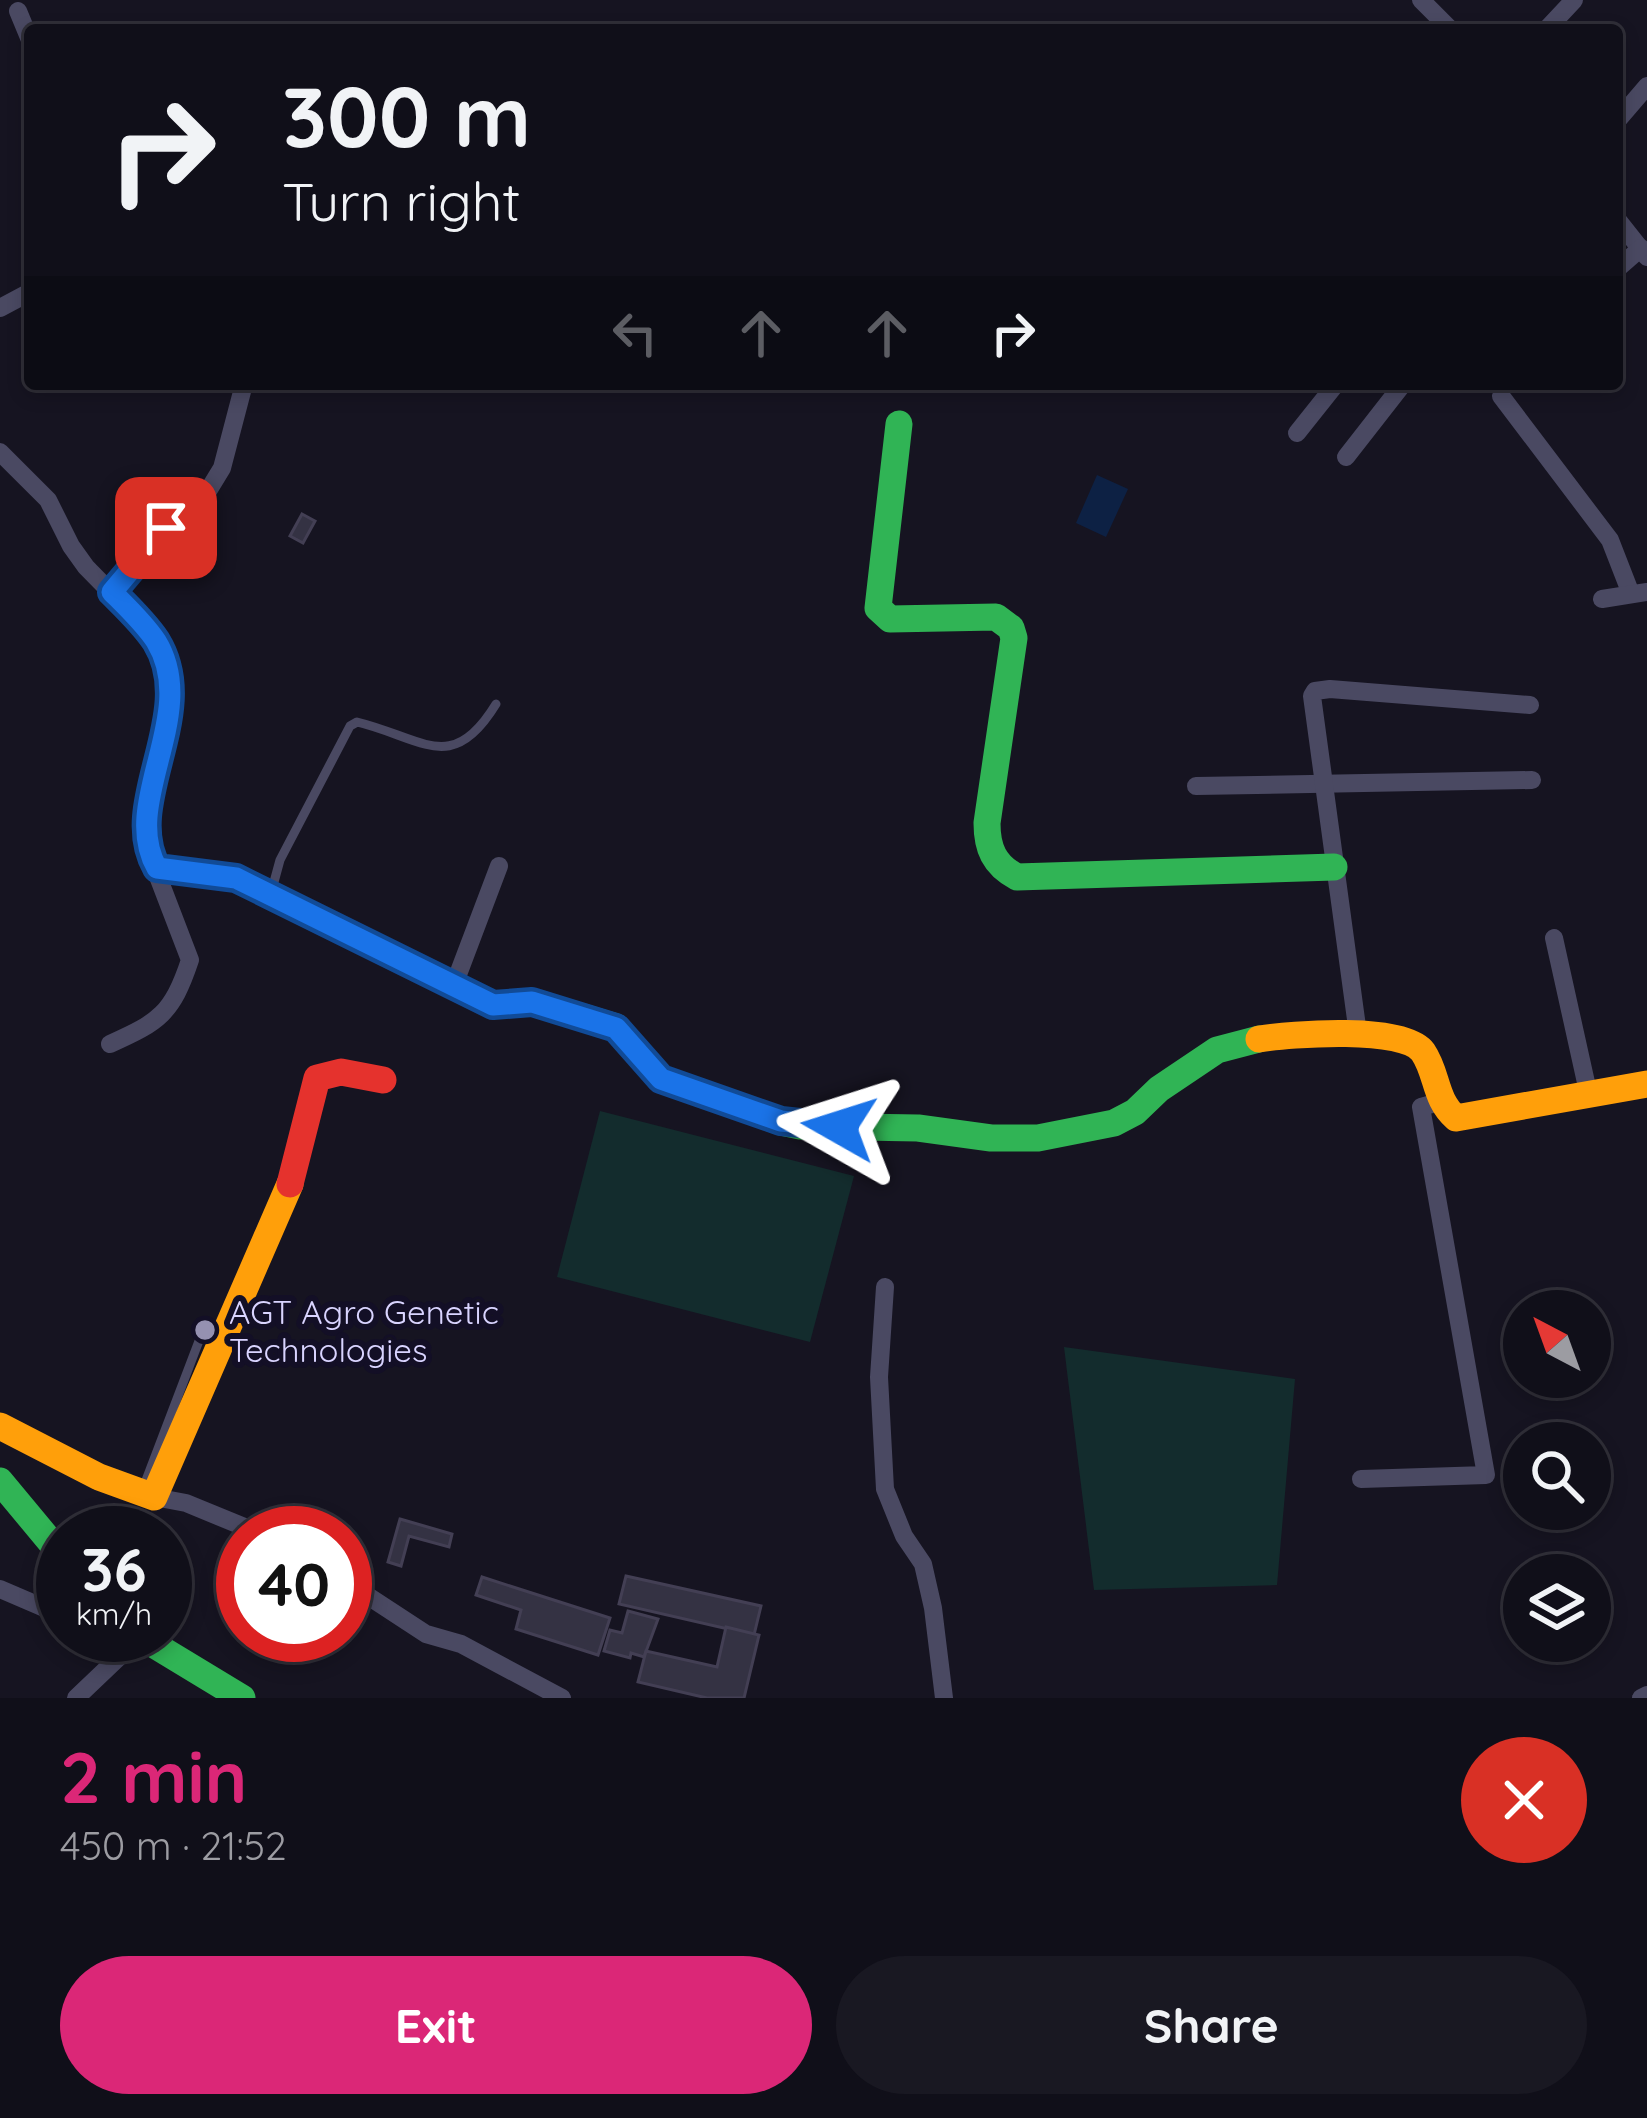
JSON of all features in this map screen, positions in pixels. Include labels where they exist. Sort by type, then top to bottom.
[{"type":"street","points":[[1421,0],[1445,24]]},
{"type":"street","points":[[1552,24],[1574,0]]},
{"type":"street","points":[[18,11],[24,26]]},
{"type":"street","points":[[1623,114],[1647,86]]},
{"type":"street","points":[[1623,227],[1644,253]]},
{"type":"street","points":[[112,592],[151,544],[192,512],[215,480],[242,390]]},
{"type":"street","points":[[1298,433],[1331,390]]},
{"type":"street","points":[[1346,457],[1398,390]]},
{"type":"street","points":[[1501,396],[1610,540],[1639,593],[1602,598]]},
{"type":"street","points":[[899,424],[877,598],[881,615],[890,619],[996,617],[1011,628],[1014,638],[987,823],[986,839],[997,865],[1017,877],[1334,867]]},
{"type":"street","points":[[0,452],[48,500],[70,547],[156,641],[169,689],[168,727],[145,829],[148,853],[190,960],[174,1000],[157,1022],[110,1045]]},
{"type":"street","points":[[1358,1034],[1311,701],[1316,691],[1330,688],[1530,705]]},
{"type":"street","points":[[1196,785],[1532,780]]},
{"type":"street","points":[[454,985],[499,866]]},
{"type":"street","points":[[157,868],[236,878],[493,1005],[532,1002],[616,1028],[661,1079],[800,1126],[918,1128],[991,1138],[1038,1138],[1114,1123],[1136,1112],[1217,1049],[1290,1034],[1358,1034],[1417,1042],[1426,1055],[1439,1102],[1456,1118],[1647,1084]]},
{"type":"street","points":[[1554,938],[1589,1096]]},
{"type":"street","points":[[147,1495],[287,1195],[317,1078],[329,1072],[349,1072],[383,1080]]},
{"type":"street","points":[[1361,1479],[1486,1474],[1421,1107],[1439,1102]]},
{"type":"street","points":[[885,1286],[879,1377],[885,1489],[904,1536],[922,1564],[944,1698]]},
{"type":"street","points":[[0,1426],[99,1477],[216,1515]]},
{"type":"street","points":[[0,1481],[36,1524]]},
{"type":"street","points":[[0,1589],[36,1604]]},
{"type":"street","points":[[372,1599],[426,1634],[461,1644],[562,1698]]},
{"type":"street","points":[[76,1698],[113,1662]]},
{"type":"street","points":[[182,1662],[242,1698]]},
{"type":"lane","points":[[271,893],[280,860],[350,726],[357,722],[448,747],[465,743],[478,732],[496,704]]},
{"type":"lane","points":[[147,1495],[202,1333]]},
{"type":"green space","points":[[600,1111],[854,1176],[810,1342],[557,1277]]},
{"type":"green space","points":[[1064,1347],[1295,1379],[1277,1585],[1094,1590]]},
{"type":"water","points":[[1097,475],[1128,489],[1106,537],[1076,523]]},
{"type":"building","points":[[302,514],[315,521],[303,543],[290,536]]},
{"type":"building","points":[[400,1519],[452,1534],[449,1547],[409,1536],[401,1566],[388,1562]]},
{"type":"building","points":[[626,1576],[761,1606],[754,1635],[619,1604]]},
{"type":"building","points":[[482,1577],[610,1618],[598,1655],[516,1629],[521,1610],[476,1595]]},
{"type":"building","points":[[628,1611],[658,1619],[644,1657],[604,1651],[610,1630],[622,1633]]},
{"type":"building","points":[[726,1627],[759,1635],[744,1698],[707,1698],[638,1682],[646,1651],[717,1667]]},
{"type":"traffic: fast","points":[[899,424],[878,608],[890,619],[996,617],[1011,628],[1014,638],[987,823],[997,861],[1017,877],[1334,867]]},
{"type":"traffic: fast","points":[[157,868],[236,878],[493,1005],[533,1002],[616,1027],[661,1079],[800,1126],[918,1128],[991,1138],[1038,1138],[1114,1123],[1217,1050],[1259,1039]]},
{"type":"traffic: fast","points":[[0,1481],[36,1524]]},
{"type":"traffic: fast","points":[[183,1662],[242,1698]]},
{"type":"traffic: slow","points":[[1259,1039],[1346,1033],[1412,1043],[1423,1052],[1444,1103],[1456,1118],[1647,1084]]},
{"type":"traffic: slow","points":[[0,1426],[99,1477],[154,1497],[290,1184]]},
{"type":"traffic: jam","points":[[290,1184],[317,1078],[341,1072],[383,1080]]},
{"type":"place","name":"AGT Agro Genetic Technologies","points":[[205,1330]]},
{"type":"route","points":[[166,528],[112,592],[156,641],[164,658],[168,727],[145,829],[148,853],[157,868],[236,878],[493,1005],[532,1002],[616,1028],[661,1079],[781,1121],[839,1127]]}]
